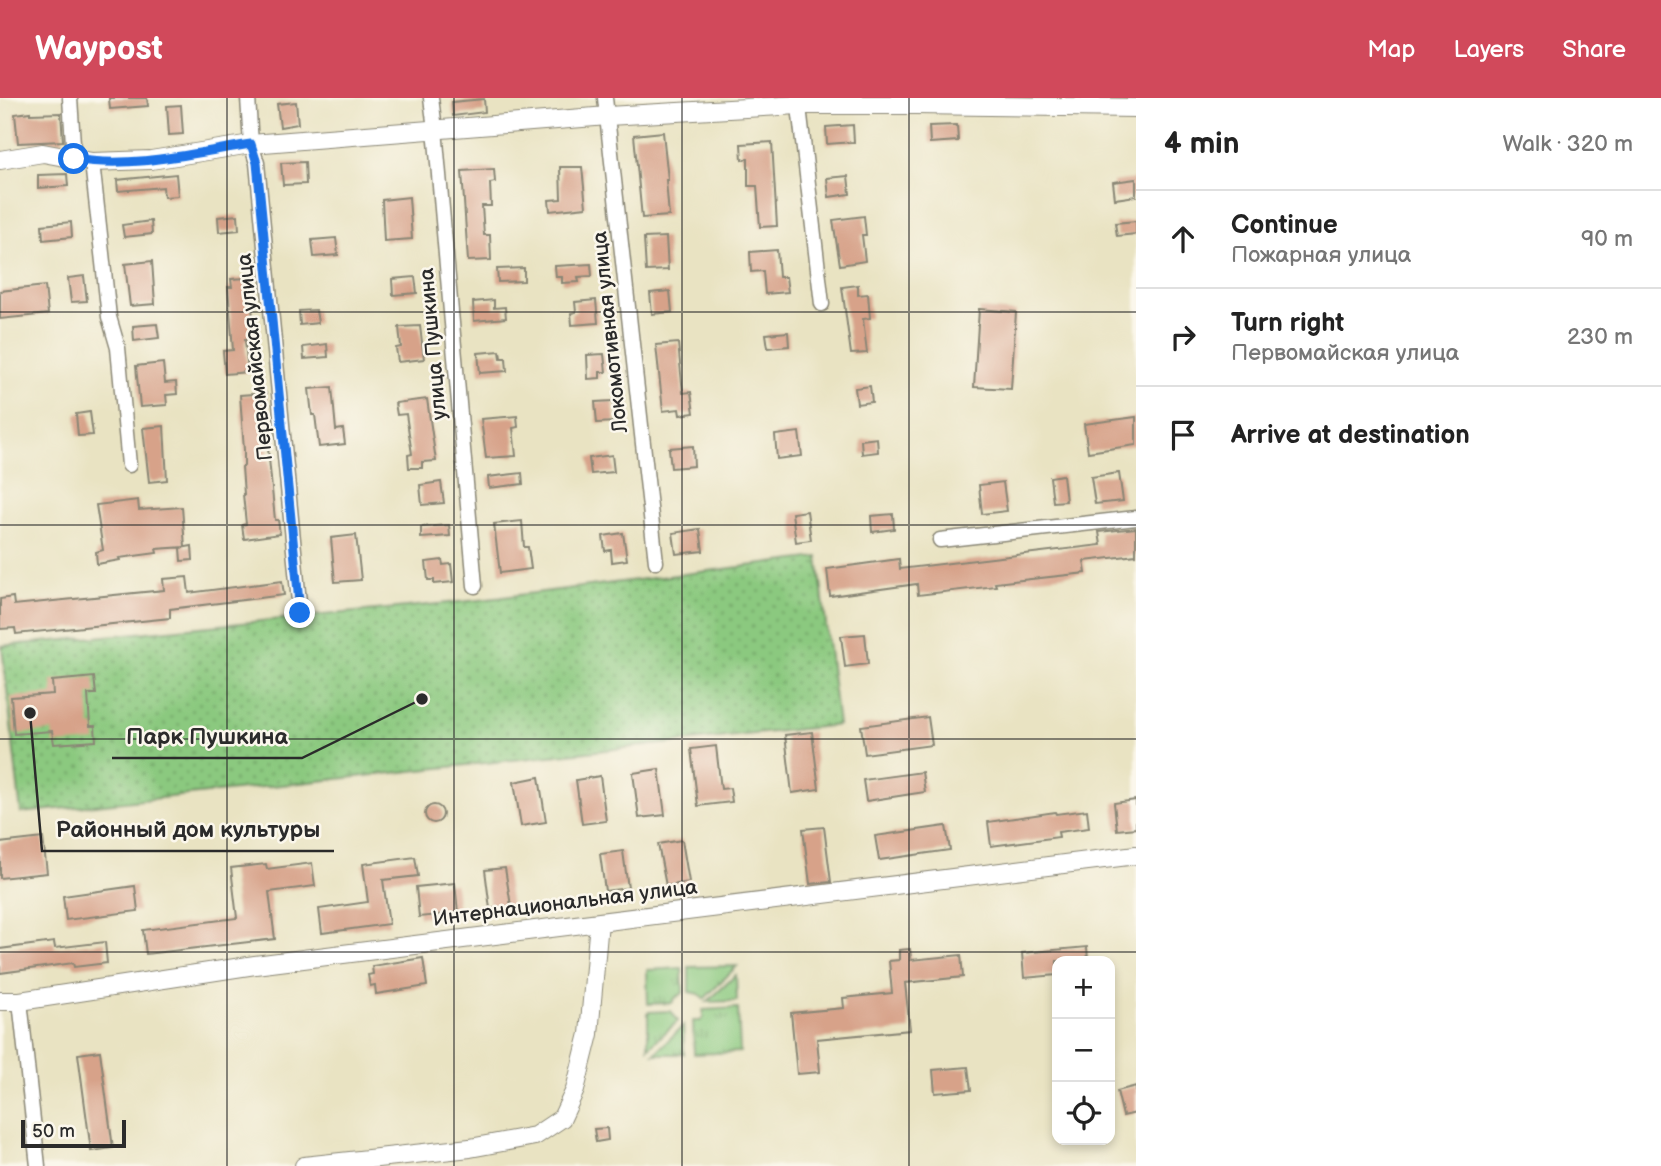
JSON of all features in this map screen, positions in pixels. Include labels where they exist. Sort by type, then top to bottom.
[{"type":"street","points":[[70,98],[109,317],[118,348],[129,466]]},
{"type":"street","name":"Первомайская улица","points":[[248,98],[251,144],[257,163],[300,613]]},
{"type":"street","name":"улица Пушкина","points":[[431,98],[475,586]]},
{"type":"street","points":[[0,160],[43,153],[83,160],[151,160],[251,144],[435,129],[606,107],[798,102],[1136,108]]},
{"type":"street","points":[[798,102],[822,304]]},
{"type":"street","name":"Локомотивная улица","points":[[606,107],[656,562]]},
{"type":"street","points":[[940,540],[1136,518]]},
{"type":"street","name":"Интернациональная улица","points":[[0,1001],[256,964],[1136,855]]},
{"type":"street","points":[[304,1166],[470,1149],[535,1136],[562,1118],[575,1090],[589,1034],[598,922]]},
{"type":"street","points":[[20,1000],[38,1166]]},
{"type":"green space","points":[[818,557],[838,725],[21,813],[2,646],[480,600]]},
{"type":"green space","points":[[737,966],[704,999],[699,994],[689,992],[689,967]]},
{"type":"green space","points":[[682,968],[683,993],[672,1003],[648,1004],[647,970]]},
{"type":"green space","points":[[736,975],[737,1001],[707,1002]]},
{"type":"green space","points":[[738,1008],[740,1052],[694,1054],[693,1021],[703,1018],[703,1010]]},
{"type":"green space","points":[[671,1011],[678,1021],[648,1048],[648,1012]]},
{"type":"green space","points":[[683,1026],[684,1054],[654,1054]]},
{"type":"building","points":[[109,98],[147,98],[148,106],[110,109]]},
{"type":"building","points":[[484,99],[485,112],[453,116],[452,102]]},
{"type":"building","points":[[296,102],[298,124],[280,127],[277,104]]},
{"type":"building","points":[[181,105],[183,134],[169,135],[167,106]]},
{"type":"building","points":[[61,113],[63,141],[18,143],[15,114]]},
{"type":"building","points":[[853,125],[854,142],[827,144],[826,127]]},
{"type":"building","points":[[957,125],[958,141],[930,143],[929,126]]},
{"type":"building","points":[[663,132],[669,216],[642,218],[634,135]]},
{"type":"building","points":[[772,142],[777,226],[760,227],[757,186],[748,186],[748,159],[742,160],[741,144]]},
{"type":"building","points":[[305,162],[306,184],[283,185],[281,163]]},
{"type":"building","points":[[560,167],[582,167],[586,207],[550,211],[549,200],[561,199]]},
{"type":"building","points":[[494,169],[495,182],[490,183],[491,206],[482,206],[484,235],[490,235],[491,260],[468,261],[462,171]]},
{"type":"building","points":[[67,174],[68,186],[38,188],[38,175]]},
{"type":"building","points":[[176,174],[178,196],[164,197],[163,187],[118,191],[117,180]]},
{"type":"building","points":[[848,176],[850,194],[829,197],[827,178]]},
{"type":"building","points":[[1136,179],[1136,196],[1115,199],[1113,182]]},
{"type":"building","points":[[409,197],[412,239],[384,241],[382,200]]},
{"type":"building","points":[[238,215],[239,230],[219,232],[218,217]]},
{"type":"building","points":[[864,216],[866,235],[862,235],[865,261],[840,265],[833,220]]},
{"type":"building","points":[[151,221],[152,234],[124,237],[122,225]]},
{"type":"building","points":[[1136,221],[1136,234],[1117,236],[1115,223]]},
{"type":"building","points":[[71,222],[72,237],[43,240],[42,225]]},
{"type":"building","points":[[666,237],[668,270],[646,271],[644,238]]},
{"type":"building","points":[[336,238],[338,255],[314,257],[312,240]]},
{"type":"building","points":[[777,250],[779,277],[786,277],[788,292],[765,294],[763,271],[751,272],[750,252]]},
{"type":"building","points":[[152,261],[155,304],[130,306],[125,264]]},
{"type":"building","points":[[591,264],[592,276],[578,277],[579,282],[562,283],[562,277],[556,277],[555,266]]},
{"type":"building","points":[[524,268],[524,281],[498,282],[497,269]]},
{"type":"building","points":[[84,276],[87,301],[71,302],[68,278]]},
{"type":"building","points":[[415,277],[417,293],[393,295],[392,279]]},
{"type":"building","points":[[248,278],[255,339],[245,340],[248,372],[225,374],[223,351],[233,350],[228,287],[232,287],[231,279]]},
{"type":"building","points":[[858,285],[858,295],[868,294],[870,318],[863,319],[867,353],[851,354],[842,287]]},
{"type":"building","points":[[45,286],[48,314],[0,319],[0,291]]},
{"type":"building","points":[[670,291],[672,312],[652,314],[650,293]]},
{"type":"building","points":[[494,300],[494,308],[505,307],[506,318],[474,321],[473,302]]},
{"type":"building","points":[[596,300],[598,323],[572,325],[571,313],[576,312],[575,302]]},
{"type":"building","points":[[979,309],[1016,312],[1011,389],[974,387]]},
{"type":"building","points":[[316,310],[318,323],[300,325],[299,311]]},
{"type":"building","points":[[157,324],[159,338],[134,341],[133,326]]},
{"type":"building","points":[[420,326],[424,359],[398,362],[396,348],[401,347],[399,327]]},
{"type":"building","points":[[788,332],[789,346],[768,348],[766,334]]},
{"type":"building","points":[[678,343],[683,393],[691,392],[694,413],[680,415],[679,409],[663,411],[656,345]]},
{"type":"building","points":[[327,344],[328,357],[304,359],[303,347]]},
{"type":"building","points":[[500,351],[501,358],[506,358],[507,371],[480,373],[478,353]]},
{"type":"building","points":[[604,354],[606,372],[600,372],[600,378],[588,379],[587,355]]},
{"type":"building","points":[[163,363],[165,383],[176,382],[177,394],[166,395],[167,405],[140,407],[136,366]]},
{"type":"building","points":[[870,386],[872,402],[857,404],[855,388]]},
{"type":"building","points":[[332,387],[336,430],[343,429],[345,444],[319,447],[309,389]]},
{"type":"building","points":[[266,393],[267,406],[262,406],[265,439],[267,438],[275,520],[278,520],[280,534],[244,539],[244,450],[240,395]]},
{"type":"building","points":[[427,399],[436,461],[422,462],[422,468],[409,468],[408,455],[412,454],[406,414],[397,415],[395,403]]},
{"type":"building","points":[[613,401],[615,422],[597,423],[595,402]]},
{"type":"building","points":[[90,412],[93,435],[78,436],[76,414]]},
{"type":"building","points":[[517,416],[518,427],[513,428],[516,456],[486,458],[481,419]]},
{"type":"building","points":[[1136,417],[1136,445],[1088,452],[1084,424]]},
{"type":"building","points":[[164,426],[167,480],[149,482],[143,428]]},
{"type":"building","points":[[799,432],[802,456],[777,459],[775,435]]},
{"type":"building","points":[[877,438],[878,452],[862,454],[861,440]]},
{"type":"building","points":[[693,446],[694,466],[671,468],[669,448]]},
{"type":"building","points":[[612,455],[614,472],[591,474],[589,458]]},
{"type":"building","points":[[522,473],[523,484],[489,488],[488,477]]},
{"type":"building","points":[[1119,473],[1123,501],[1095,504],[1091,477]]},
{"type":"building","points":[[1063,475],[1066,501],[1053,502],[1050,477]]},
{"type":"building","points":[[441,482],[444,503],[422,505],[420,485]]},
{"type":"building","points":[[1003,482],[1007,511],[982,514],[979,485]]},
{"type":"building","points":[[138,500],[139,510],[182,507],[185,547],[156,549],[157,553],[97,564],[96,552],[103,550],[96,505]]},
{"type":"building","points":[[807,511],[811,540],[796,542],[792,513]]},
{"type":"building","points":[[893,514],[894,529],[872,532],[871,516]]},
{"type":"building","points":[[522,521],[524,547],[528,547],[531,569],[500,573],[494,524]]},
{"type":"building","points":[[449,525],[450,536],[421,538],[421,527]]},
{"type":"building","points":[[1136,528],[1136,555],[1084,561],[1086,573],[918,595],[917,584],[830,596],[827,569],[899,559],[900,569],[1101,545],[1099,532]]},
{"type":"building","points":[[700,529],[703,551],[676,554],[673,533]]},
{"type":"building","points":[[623,533],[627,560],[612,562],[611,550],[605,551],[603,536]]},
{"type":"building","points":[[356,535],[361,580],[335,582],[331,538]]},
{"type":"building","points":[[192,546],[193,560],[181,561],[180,548]]},
{"type":"building","points":[[442,560],[443,565],[451,564],[453,582],[434,584],[434,580],[428,580],[426,562]]},
{"type":"building","points":[[187,577],[189,593],[282,581],[284,595],[170,609],[170,618],[16,634],[15,628],[0,629],[0,599],[13,597],[14,605],[164,590],[163,579]]},
{"type":"building","points":[[865,634],[868,664],[845,667],[841,636]]},
{"type":"building","points":[[94,677],[96,694],[88,694],[90,726],[95,726],[96,741],[54,744],[52,731],[14,734],[11,697],[53,694],[52,681]]},
{"type":"building","points":[[928,717],[932,745],[865,754],[861,726]]},
{"type":"building","points":[[812,732],[819,789],[792,793],[785,735]]},
{"type":"building","points":[[716,746],[721,789],[730,788],[732,802],[698,806],[691,749]]},
{"type":"building","points":[[659,769],[665,815],[639,818],[633,773]]},
{"type":"building","points":[[922,772],[925,792],[866,801],[863,780]]},
{"type":"building","points":[[600,776],[606,821],[582,824],[576,780]]},
{"type":"building","points":[[539,777],[546,822],[521,826],[514,782]]},
{"type":"building","points":[[1136,800],[1136,828],[1117,830],[1114,803]]},
{"type":"building","points":[[434,805],[440,808],[443,814],[440,820],[434,823],[428,820],[425,814],[428,808]]},
{"type":"building","points":[[1087,810],[1089,828],[1058,832],[1059,837],[991,846],[988,822]]},
{"type":"building","points":[[946,826],[950,850],[879,860],[875,836]]},
{"type":"building","points":[[824,827],[831,882],[810,884],[803,829]]},
{"type":"building","points":[[43,838],[47,873],[0,878],[0,843]]},
{"type":"building","points":[[682,840],[689,882],[666,886],[658,844]]},
{"type":"building","points":[[623,851],[628,888],[605,891],[600,854]]},
{"type":"building","points":[[415,857],[418,876],[383,880],[389,924],[322,933],[319,909],[368,902],[363,864]]},
{"type":"building","points":[[312,863],[315,886],[269,892],[275,939],[146,954],[143,930],[237,918],[231,868],[266,864],[267,869]]},
{"type":"building","points":[[505,868],[511,906],[490,909],[485,870]]},
{"type":"building","points":[[455,883],[458,913],[419,917],[416,887]]},
{"type":"building","points":[[135,886],[138,911],[66,920],[63,896]]},
{"type":"building","points":[[54,942],[55,948],[105,942],[107,963],[74,967],[73,963],[0,973],[0,949]]},
{"type":"building","points":[[1087,947],[1088,956],[1052,956],[1052,975],[1024,978],[1022,953]]},
{"type":"building","points":[[910,949],[911,960],[961,955],[963,977],[905,983],[910,1030],[817,1039],[820,1072],[797,1074],[791,1013],[844,1008],[843,998],[892,993],[889,961],[899,960],[899,950]]},
{"type":"building","points":[[423,958],[427,986],[376,994],[375,985],[370,986],[368,975],[373,974],[372,966]]},
{"type":"building","points":[[100,1051],[113,1148],[91,1151],[78,1054]]},
{"type":"building","points":[[968,1067],[971,1090],[935,1093],[933,1070]]},
{"type":"building","points":[[1136,1086],[1136,1113],[1123,1116],[1117,1091]]},
{"type":"building","points":[[607,1128],[608,1140],[596,1142],[594,1129]]},
{"type":"place","name":"Парк Пушкина","points":[[422,699]]},
{"type":"place","name":"Районный дом культуры","points":[[30,713]]},
{"type":"route","points":[[74,159],[92,162],[151,160],[251,144],[257,163],[300,613]]}]
